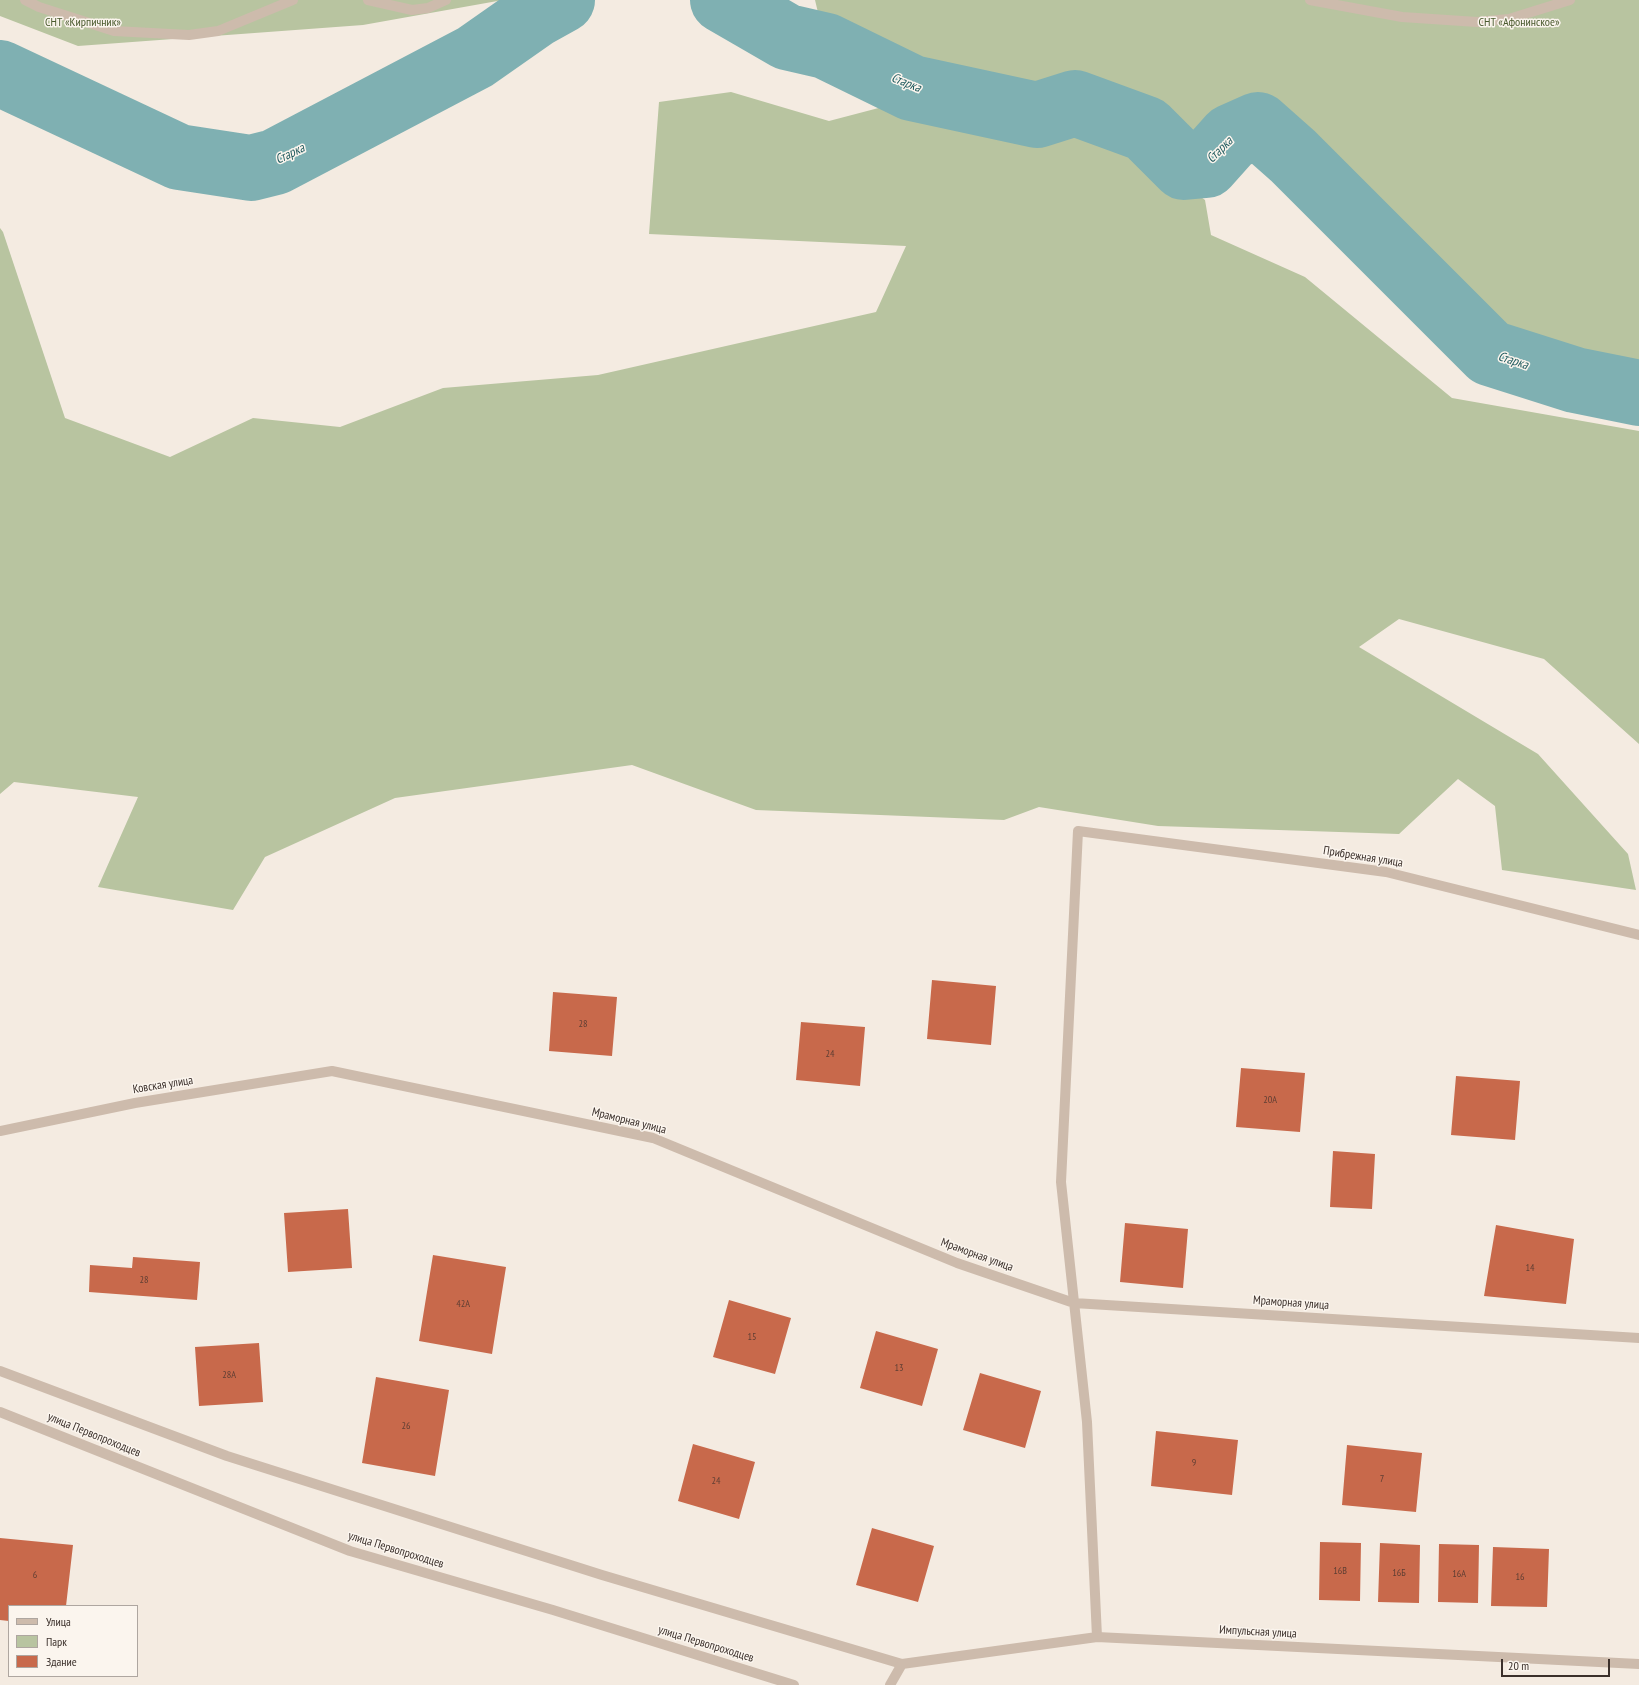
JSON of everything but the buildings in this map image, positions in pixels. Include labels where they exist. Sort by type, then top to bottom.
[{"type":"street","points":[[25,0],[39,7],[114,31],[189,35],[218,31],[293,0]]},
{"type":"street","points":[[368,0],[412,10],[428,8],[446,0]]},
{"type":"street","points":[[1310,0],[1402,17],[1477,22],[1509,19],[1570,0]]},
{"type":"street","name":"Прибрежная улица","points":[[1074,1303],[1061,1182],[1078,831],[1386,872],[1639,934]]},
{"type":"street","name":"Мраморная улица","points":[[332,1071],[653,1138],[957,1263],[1074,1303],[1639,1338]]},
{"type":"street","name":"Ковская улица","points":[[0,1131],[135,1103],[332,1071]]},
{"type":"street","points":[[1074,1303],[1087,1422],[1097,1637]]},
{"type":"street","points":[[0,1371],[227,1456],[602,1575],[902,1664],[890,1685]]},
{"type":"street","name":"улица Первопроходцев","points":[[0,1412],[350,1551],[553,1610],[794,1685]]},
{"type":"street","name":"Импульсная улица","points":[[902,1664],[1097,1637],[1639,1664]]},
{"type":"green space","name":"СНТ «Кирпичник»","points":[[0,0],[503,0],[363,25],[78,46],[0,16]]},
{"type":"green space","name":"СНТ «Афонинское»","points":[[815,0],[1639,0],[1639,393],[1575,380],[1490,353],[1293,156],[1258,125],[1231,137],[1206,165],[1184,167],[1146,129],[1075,103],[1037,115],[912,88],[826,46]]},
{"type":"green space","points":[[731,92],[829,121],[890,105],[1040,136],[1067,119],[1135,148],[1205,200],[1211,235],[1305,277],[1452,398],[1639,431],[1639,744],[1544,659],[1399,619],[1359,647],[1538,754],[1628,854],[1636,890],[1502,870],[1495,806],[1458,779],[1399,834],[1158,826],[1039,807],[1004,820],[756,810],[632,765],[395,798],[265,857],[233,910],[98,887],[138,797],[14,782],[0,794],[0,228],[3,232],[65,418],[170,457],[253,418],[340,427],[443,388],[598,375],[876,312],[906,246],[649,234],[659,102]]},
{"type":"waterway","name":"Старка","points":[[0,73],[179,157],[251,168],[275,162],[475,57],[535,15],[562,0]]},
{"type":"waterway","name":"Старка","points":[[723,0],[787,37],[826,46],[912,88],[1037,115],[1075,103],[1146,129],[1184,167],[1206,165],[1231,137],[1258,125],[1293,156],[1490,353],[1575,380],[1639,393]]}]
